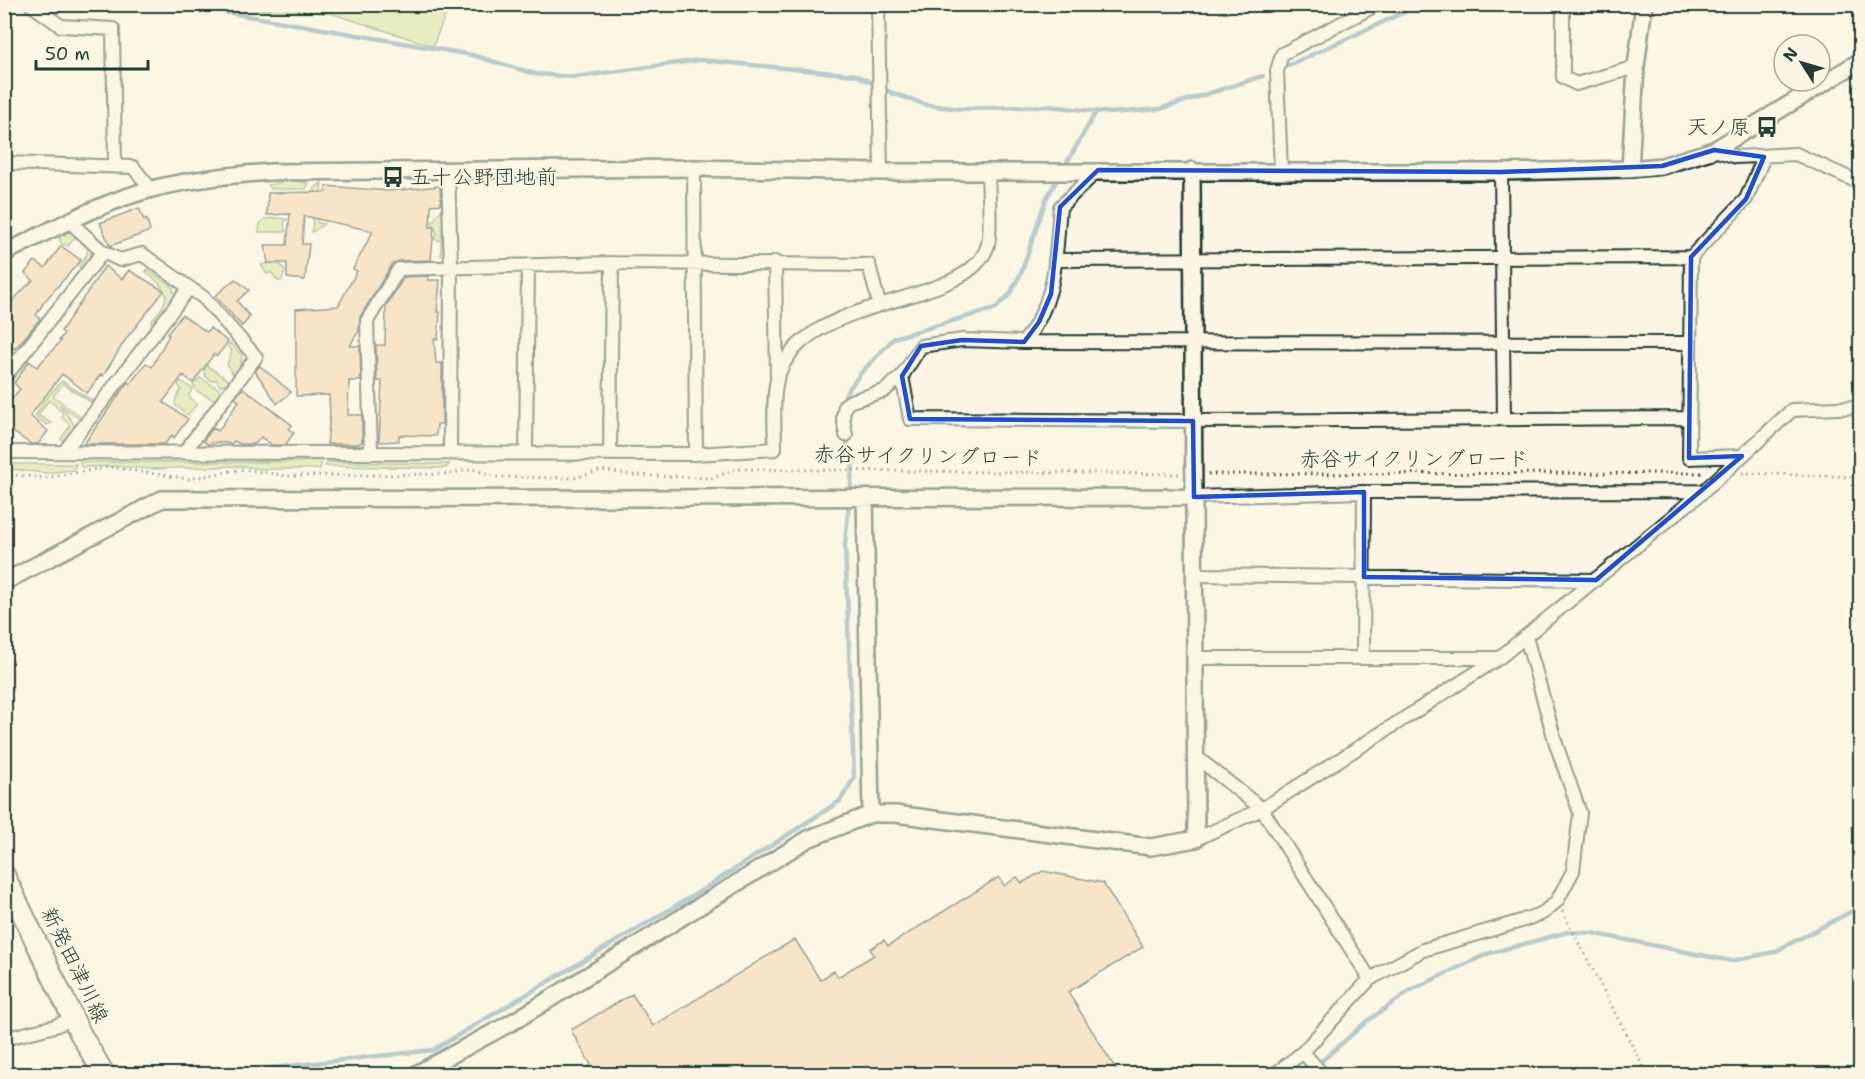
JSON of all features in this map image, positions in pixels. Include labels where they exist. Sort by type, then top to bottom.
[{"type":"main road","name":"新発田津川線","points":[[4,875],[104,1074]]},
{"type":"street","points":[[30,4],[61,26],[113,29],[116,165]]},
{"type":"street","points":[[878,4],[881,172]]},
{"type":"street","points":[[1281,171],[1277,71],[1282,54],[1378,4]]},
{"type":"street","points":[[1563,4],[1563,77],[1576,84],[1636,67]]},
{"type":"street","points":[[1630,169],[1636,67],[1644,4]]},
{"type":"street","points":[[4,253],[70,222],[151,189],[225,175],[694,168],[881,172],[1192,170],[1501,172],[1630,169],[1662,166],[1714,150],[1860,61]]},
{"type":"street","points":[[1714,150],[1736,157],[1796,154],[1860,183]]},
{"type":"street","points":[[1742,456],[1689,458],[1691,257],[1746,199],[1764,157]]},
{"type":"street","points":[[4,163],[133,167],[151,189]]},
{"type":"street","points":[[694,168],[696,454]]},
{"type":"street","points":[[1024,342],[1040,322],[1052,294],[1060,207],[1098,170]]},
{"type":"street","points":[[1192,170],[1196,839]]},
{"type":"street","points":[[448,171],[452,266],[450,452]]},
{"type":"street","points":[[777,380],[796,346],[829,324],[879,304],[942,286],[972,269],[988,245],[988,171]]},
{"type":"street","points":[[1501,172],[1504,256],[1504,418]]},
{"type":"street","points":[[70,222],[103,252],[120,260],[142,254],[204,298],[256,357],[185,451]]},
{"type":"street","points":[[4,378],[103,252]]},
{"type":"street","points":[[1055,260],[1192,261],[1504,256],[1691,257]]},
{"type":"street","points":[[4,452],[696,454],[775,449],[776,262]]},
{"type":"street","points":[[371,452],[367,321],[399,268],[612,263],[776,262],[868,265],[879,304]]},
{"type":"street","points":[[610,453],[612,263]]},
{"type":"street","points":[[526,453],[528,265]]},
{"type":"street","points":[[64,452],[189,288]]},
{"type":"street","points":[[846,435],[843,417],[845,405],[851,400],[884,391],[902,376],[921,346],[962,340],[1193,344],[1689,343]]},
{"type":"street","points":[[902,376],[910,419],[1193,421],[1688,418]]},
{"type":"street","points":[[416,1074],[516,1020],[808,839],[871,814],[895,814],[1151,848],[1196,839],[1262,810],[1499,658],[1704,491],[1792,410],[1860,407]]},
{"type":"street","points":[[4,582],[162,500],[1194,497],[1364,492],[1704,491]]},
{"type":"street","points":[[1363,658],[1364,492]]},
{"type":"street","points":[[865,498],[871,814]]},
{"type":"street","points":[[1194,575],[1596,580]]},
{"type":"street","points":[[1275,1074],[1303,1052],[1370,979],[1423,950],[1544,913],[1557,901],[1573,871],[1580,813],[1556,744],[1526,637]]},
{"type":"street","points":[[1194,658],[1499,658]]},
{"type":"street","points":[[1195,756],[1262,810],[1370,979]]},
{"type":"street","points":[[4,1039],[55,1026],[74,1018]]},
{"type":"street","points":[[1303,1052],[1322,1074]]},
{"type":"path","name":"赤谷サイクリングロード","points":[[4,474],[45,477],[109,467],[189,479],[243,469],[286,476],[449,474],[473,469],[496,477],[574,478],[602,470],[631,476],[713,478],[736,469],[1194,474],[1724,472],[1860,477]]},
{"type":"path","points":[[1557,901],[1647,1074]]},
{"type":"highlighted area","points":[[1714,150],[1764,157],[1746,199],[1691,257],[1689,458],[1742,456],[1596,580],[1364,577],[1364,492],[1194,497],[1193,421],[910,419],[902,376],[921,346],[962,340],[1024,342],[1039,322],[1051,294],[1060,207],[1098,170],[1501,172],[1662,166]]},
{"type":"green space","points":[[228,4],[449,5],[433,46],[330,13],[227,8]]},
{"type":"green space","points":[[294,180],[309,184],[305,189],[271,189],[268,185]]},
{"type":"green space","points":[[322,182],[317,220],[318,223],[324,224],[312,232],[315,188]]},
{"type":"green space","points":[[443,208],[441,256],[441,241],[434,239],[437,233],[432,222]]},
{"type":"green space","points":[[265,219],[287,219],[284,223],[286,232],[259,232],[260,223]]},
{"type":"green space","points":[[73,230],[91,245],[91,259],[83,270],[79,267],[87,254],[87,247],[75,237],[68,246],[62,244],[59,238]]},
{"type":"green space","points":[[271,263],[281,265],[285,271],[281,281],[278,281],[271,272],[267,274],[261,265]]},
{"type":"green space","points":[[147,269],[173,288],[175,298],[156,324],[151,322],[163,306],[166,295],[160,285],[146,272]]},
{"type":"green space","points":[[230,343],[242,355],[240,367],[234,376],[227,364],[232,351],[228,346]]},
{"type":"green space","points":[[207,366],[227,379],[228,383],[220,386],[216,379],[212,381],[205,376]]},
{"type":"green space","points":[[200,378],[219,389],[220,394],[215,400],[198,392],[193,385]]},
{"type":"green space","points":[[62,381],[93,401],[92,403],[63,384],[53,396],[82,418],[80,420],[60,405],[75,426],[63,441],[61,439],[70,426],[62,417],[62,412],[49,400],[38,415],[51,423],[47,425],[35,416]]},
{"type":"green space","points":[[181,381],[193,389],[188,396],[197,404],[188,415],[175,405],[181,390],[178,384]]},
{"type":"green space","points":[[322,460],[320,469],[262,469],[242,466],[150,469],[115,466],[81,467],[80,462],[302,462]]},
{"type":"green space","points":[[328,462],[449,464],[446,468],[325,466]]},
{"type":"green space","points":[[5,464],[76,464],[74,470],[44,473],[5,468]]},
{"type":"building","points":[[326,186],[389,191],[440,186],[441,204],[431,205],[430,227],[434,227],[431,260],[399,261],[392,264],[360,317],[359,330],[350,346],[360,346],[361,381],[349,381],[348,415],[362,415],[362,442],[358,444],[327,444],[330,415],[329,395],[296,396],[296,309],[338,306],[357,271],[353,269],[373,231],[304,216],[302,244],[309,244],[305,280],[287,278],[287,263],[268,263],[265,245],[287,245],[290,214],[267,215],[268,193],[326,192]]},
{"type":"building","points":[[139,208],[144,220],[147,219],[150,231],[110,246],[100,223]]},
{"type":"building","points":[[61,246],[81,260],[44,302],[36,315],[40,319],[15,349],[4,342],[4,309],[33,280],[25,273],[35,261],[45,268]]},
{"type":"building","points":[[105,266],[122,279],[129,270],[164,291],[126,339],[103,376],[101,374],[87,393],[62,374],[30,416],[48,431],[38,444],[31,444],[13,432],[4,443],[4,408],[20,389],[14,383],[29,361],[37,367],[61,341],[59,340],[64,334],[61,331]]},
{"type":"building","points":[[429,276],[428,280],[440,280],[437,312],[440,312],[438,339],[434,339],[436,363],[442,363],[442,424],[437,424],[436,436],[399,435],[399,441],[379,442],[382,381],[377,381],[376,345],[385,345],[386,306],[404,277]]},
{"type":"building","points":[[235,279],[249,290],[237,301],[250,317],[242,326],[215,296]]},
{"type":"building","points":[[182,315],[207,332],[210,328],[228,342],[217,356],[214,354],[193,383],[183,375],[163,402],[188,419],[174,438],[172,435],[165,444],[84,444],[128,382],[130,384],[146,363],[152,367],[169,335],[167,334]]},
{"type":"building","points":[[260,366],[291,392],[277,404],[255,371]]},
{"type":"building","points":[[243,388],[292,425],[289,429],[294,433],[285,445],[272,445],[261,437],[255,444],[240,444],[234,441],[231,444],[218,442],[208,444],[203,441],[213,428],[218,431],[239,401],[235,398]]},
{"type":"building","points":[[1043,871],[1103,883],[1143,947],[1068,992],[1119,1074],[575,1074],[591,1065],[571,1030],[632,994],[653,1026],[795,939],[820,980],[834,971],[838,977],[874,955],[870,949],[884,940],[888,946],[999,877],[1004,886],[1017,877],[1022,883]]},
{"type":"waterway","points":[[179,4],[472,55],[535,74],[575,77],[700,60],[856,75],[892,93],[927,105],[961,109],[1048,106],[1111,113],[1160,109],[1263,76]]},
{"type":"waterway","points":[[1281,69],[1422,4]]},
{"type":"waterway","points":[[843,402],[846,393],[860,374],[894,338],[996,308],[1010,294],[1022,271],[1046,199],[1096,112]]},
{"type":"waterway","points":[[216,1074],[433,1050],[696,894],[840,801],[854,778],[845,544],[853,462],[845,436]]},
{"type":"waterway","points":[[1307,1074],[1366,1022],[1411,990],[1487,954],[1568,932],[1592,933],[1731,961],[1774,952],[1860,907]]},
{"type":"place","name":"天ノ原","points":[[1767,127]]},
{"type":"place","name":"五十公野団地前","points":[[393,177]]}]
